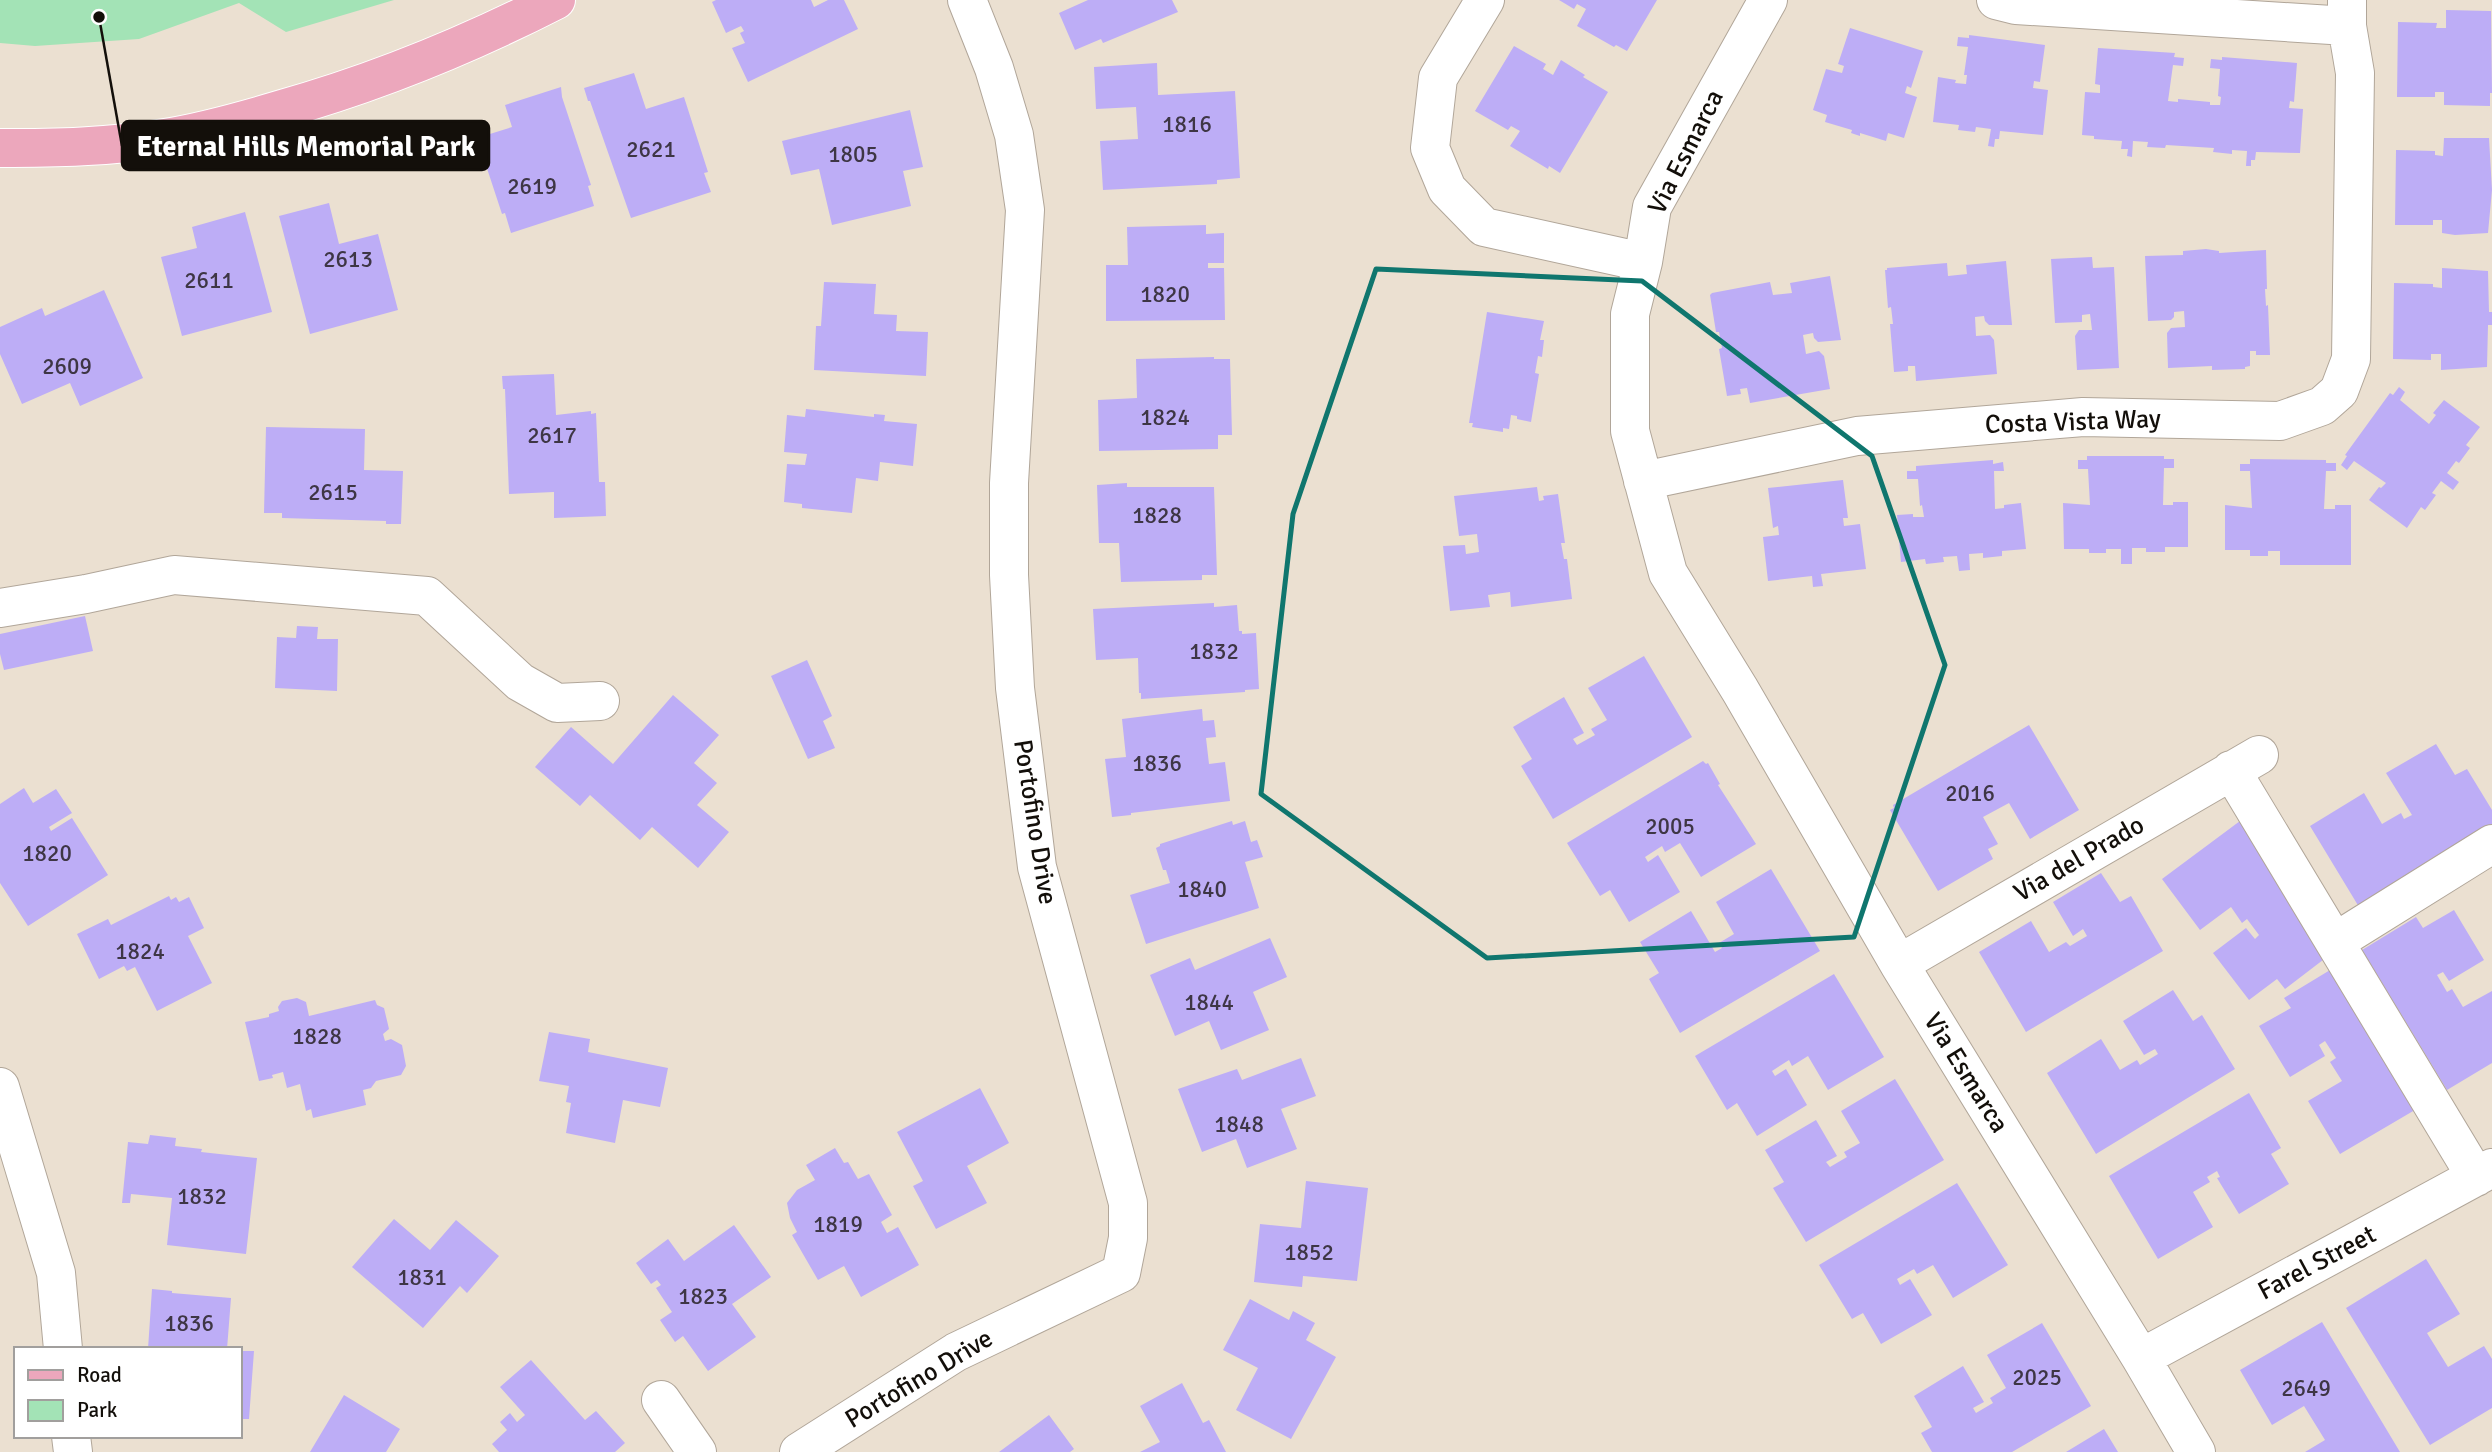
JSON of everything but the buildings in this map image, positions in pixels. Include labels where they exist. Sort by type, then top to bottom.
[{"type":"main road","points":[[0,148],[76,148],[166,138],[241,122],[404,69],[556,0]]},
{"type":"street","name":"Portofino Drive","points":[[799,1452],[956,1352],[1121,1273],[1128,1238],[1128,1203],[1037,867],[1015,688],[1009,575],[1009,483],[1025,210],[1014,135],[994,68],[967,0]]},
{"type":"street","points":[[1485,0],[1438,78],[1430,148],[1447,190],[1484,227],[1643,262]]},
{"type":"street","name":"Via Esmarca","points":[[1769,0],[1652,207],[1643,262],[1630,314],[1630,431],[1668,573],[1740,690],[1899,964],[2196,1452]]},
{"type":"street","points":[[1996,0],[2016,5],[2347,13]]},
{"type":"street","name":"Costa Vista Way","points":[[1643,481],[1857,436],[2083,417],[2280,421],[2322,406],[2339,391],[2351,359],[2355,73],[2347,13]]},
{"type":"street","points":[[0,608],[86,594],[174,575],[427,596],[520,682],[557,703],[600,701]]},
{"type":"street","name":"Via del Prado","points":[[1899,964],[2245,763],[2335,942]]},
{"type":"street","points":[[2484,1172],[2335,942],[2492,844]]},
{"type":"street","points":[[0,1087],[56,1273],[63,1347]]},
{"type":"street","name":"Farel Street","points":[[2141,1358],[2484,1172]]},
{"type":"street","points":[[661,1401],[697,1452]]},
{"type":"highlighted area","points":[[1376,269],[1642,281],[1872,456],[1945,665],[1854,937],[1487,958],[1261,794],[1293,514]]},
{"type":"green space","points":[[0,0],[394,0],[286,32],[239,3],[139,39],[35,46],[0,43]]},
{"type":"place","name":"Eternal Hills Memorial Park","points":[[99,17]]}]
